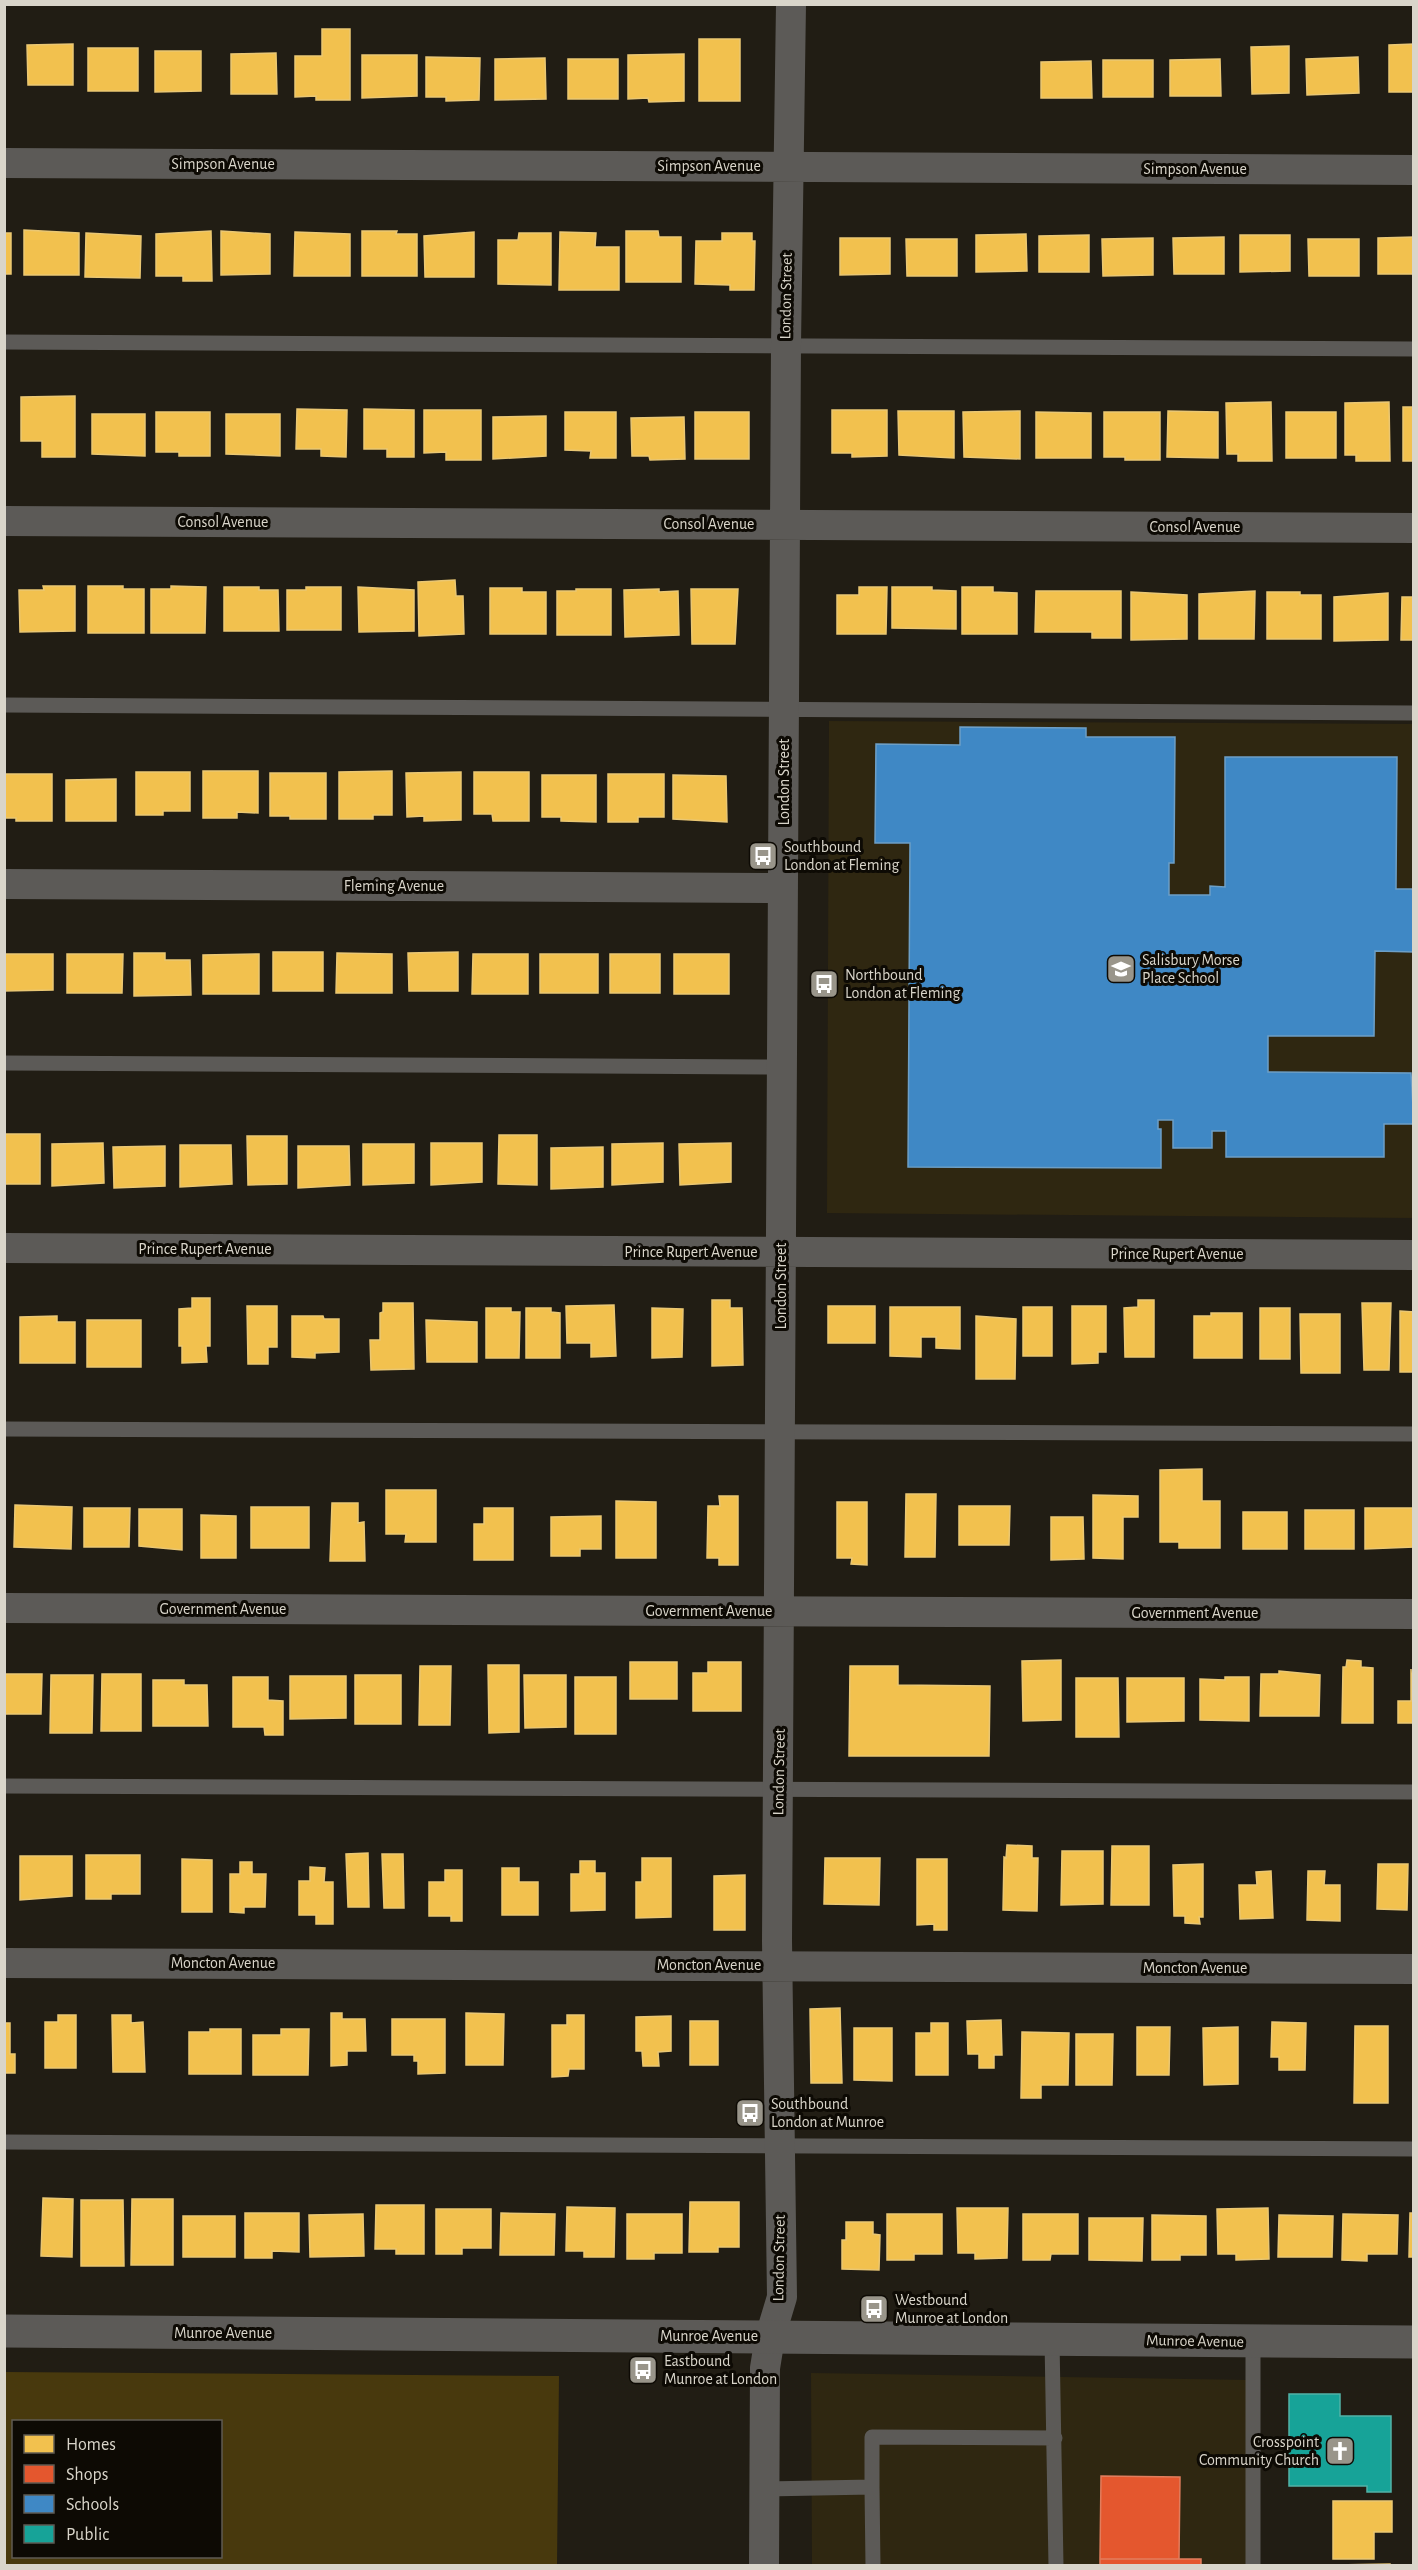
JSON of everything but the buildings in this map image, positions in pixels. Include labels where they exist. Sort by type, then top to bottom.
[{"type":"street","name":"London Street","points":[[764,2565],[765,2368],[770,2337],[782,2297],[777,1966],[781,1611],[786,345],[791,4]]},
{"type":"street","name":"Simpson Avenue","points":[[4,163],[1413,170]]},
{"type":"street","name":"Consol Avenue","points":[[4,521],[1413,528]]},
{"type":"street","name":"Fleming Avenue","points":[[4,884],[783,888]]},
{"type":"street","name":"Prince Rupert Avenue","points":[[4,1248],[1413,1255]]},
{"type":"street","name":"Government Avenue","points":[[4,1608],[1413,1614]]},
{"type":"street","name":"Moncton Avenue","points":[[4,1963],[1413,1969]]},
{"type":"street","name":"Munroe Avenue","points":[[4,2331],[1413,2342]]},
{"type":"lane","points":[[4,342],[1413,349]]},
{"type":"lane","points":[[4,705],[1413,712]]},
{"type":"lane","points":[[4,1063],[782,1067]]},
{"type":"lane","points":[[4,1429],[1413,1434]]},
{"type":"lane","points":[[4,1786],[1413,1792]]},
{"type":"lane","points":[[4,2142],[1413,2149]]},
{"type":"lane","points":[[1052,2340],[1056,2565]]},
{"type":"lane","points":[[1253,2342],[1253,2565]]},
{"type":"lane","points":[[873,2565],[872,2437],[1055,2438]]},
{"type":"lane","points":[[765,2489],[872,2487]]},
{"type":"shaded area","name":"Salisbury Morse Place School","points":[[829,721],[1413,724],[1413,1218],[827,1213]]},
{"type":"shaded area","points":[[5,2372],[559,2376],[557,2565],[5,2565]]},
{"type":"shaded area","points":[[811,2373],[1249,2380],[1248,2565],[812,2565]]},
{"type":"place","name":"Southbound London at Fleming","points":[[763,856]]},
{"type":"place","name":"Salisbury Morse Place School","points":[[1121,969]]},
{"type":"place","name":"Northbound London at Fleming","points":[[824,984]]},
{"type":"place","name":"Southbound London at Munroe","points":[[750,2113]]},
{"type":"place","name":"Westbound Munroe at London","points":[[874,2309]]},
{"type":"place","name":"Eastbound Munroe at London","points":[[643,2370]]},
{"type":"place","name":"Crosspoint Community Church","points":[[1340,2451]]}]
